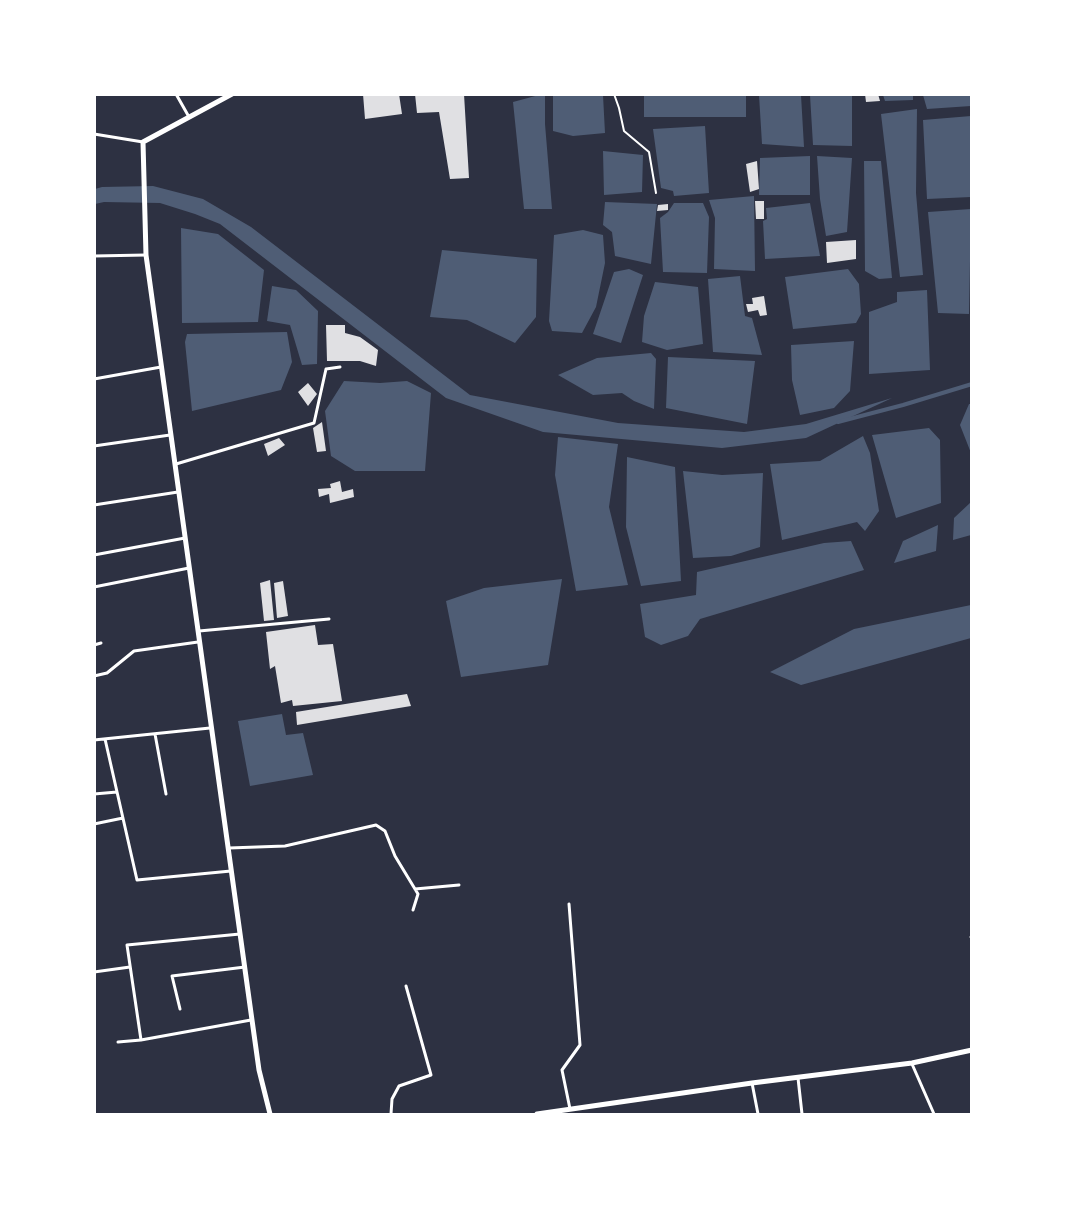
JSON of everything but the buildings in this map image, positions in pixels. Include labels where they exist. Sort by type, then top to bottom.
[{"type":"street","points":[[232,94],[143,142],[146,255],[259,1070],[270,1114]]},
{"type":"street","points":[[537,1114],[912,1063],[972,1050]]},
{"type":"lane","points":[[176,94],[190,118]]},
{"type":"lane","points":[[94,134],[143,142]]},
{"type":"lane","points":[[94,256],[146,255]]},
{"type":"lane","points":[[94,378],[163,367]]},
{"type":"lane","points":[[176,464],[314,423],[326,369],[339,367]]},
{"type":"lane","points":[[94,446],[172,435]]},
{"type":"lane","points":[[94,505],[179,492]]},
{"type":"lane","points":[[94,555],[185,538]]},
{"type":"lane","points":[[94,587],[189,568]]},
{"type":"lane","points":[[197,631],[329,620]]},
{"type":"lane","points":[[94,676],[107,673],[134,651],[198,642]]},
{"type":"lane","points":[[94,645],[101,643]]},
{"type":"lane","points":[[94,740],[210,728]]},
{"type":"lane","points":[[154,734],[166,794]]},
{"type":"lane","points":[[105,739],[138,880],[231,872]]},
{"type":"lane","points":[[94,794],[117,792]]},
{"type":"lane","points":[[94,824],[123,818]]},
{"type":"lane","points":[[228,848],[285,846],[376,825],[385,831],[395,856],[418,894],[413,910]]},
{"type":"lane","points":[[415,889],[459,885]]},
{"type":"lane","points":[[569,904],[580,1045],[562,1070],[570,1109]]},
{"type":"lane","points":[[141,1040],[127,945],[240,934]]},
{"type":"lane","points":[[94,972],[130,967]]},
{"type":"lane","points":[[180,1009],[172,976],[245,967]]},
{"type":"lane","points":[[391,1114],[392,1099],[399,1086],[431,1075],[406,986]]},
{"type":"lane","points":[[118,1042],[252,1020]]},
{"type":"lane","points":[[912,1063],[934,1114]]},
{"type":"lane","points":[[798,1077],[802,1114]]},
{"type":"lane","points":[[752,1083],[758,1114]]},
{"type":"path","points":[[614,94],[624,131],[649,152],[656,193]]},
{"type":"water","points":[[545,95],[552,209],[524,209],[513,102]]},
{"type":"water","points":[[553,95],[603,95],[605,133],[573,136],[553,131]]},
{"type":"water","points":[[644,95],[746,95],[746,117],[644,117]]},
{"type":"water","points":[[759,95],[801,95],[804,147],[762,144]]},
{"type":"water","points":[[810,95],[852,95],[852,146],[813,145]]},
{"type":"water","points":[[883,95],[913,95],[913,100],[885,101]]},
{"type":"water","points":[[923,95],[971,95],[971,106],[927,109]]},
{"type":"water","points":[[917,109],[916,193],[923,275],[900,277],[881,114]]},
{"type":"water","points":[[971,116],[971,197],[927,199],[923,120]]},
{"type":"water","points":[[705,126],[709,193],[674,196],[673,191],[661,188],[653,129]]},
{"type":"water","points":[[603,151],[643,155],[642,192],[604,195]]},
{"type":"water","points":[[810,156],[810,195],[759,195],[760,158]]},
{"type":"water","points":[[817,156],[852,158],[847,232],[826,236],[820,199]]},
{"type":"water","points":[[864,161],[881,161],[892,278],[879,279],[865,271]]},
{"type":"water","points":[[153,186],[203,199],[251,227],[470,395],[618,423],[744,432],[806,424],[892,398],[806,438],[722,448],[543,432],[446,398],[220,224],[160,203],[104,202],[95,204],[95,189]]},
{"type":"water","points":[[754,196],[755,271],[714,269],[715,218],[709,200]]},
{"type":"water","points":[[605,202],[657,204],[651,264],[615,256],[612,232],[603,225]]},
{"type":"water","points":[[674,203],[703,203],[709,217],[707,273],[663,272],[660,218]]},
{"type":"water","points":[[810,203],[820,256],[765,259],[763,221],[767,219],[766,208]]},
{"type":"water","points":[[971,209],[969,314],[938,313],[928,212]]},
{"type":"water","points":[[181,228],[218,234],[264,270],[258,322],[182,323]]},
{"type":"water","points":[[583,230],[603,235],[605,263],[596,307],[582,333],[552,331],[549,321],[554,235]]},
{"type":"water","points":[[442,250],[537,259],[536,317],[515,343],[467,320],[430,317]]},
{"type":"water","points":[[629,269],[643,275],[621,343],[593,334],[614,272]]},
{"type":"water","points":[[848,269],[859,284],[861,314],[856,323],[793,329],[785,277]]},
{"type":"water","points":[[740,276],[745,316],[752,318],[762,355],[713,352],[708,279]]},
{"type":"water","points":[[655,282],[698,287],[703,344],[667,350],[642,342],[644,316]]},
{"type":"water","points":[[272,286],[296,290],[318,311],[317,364],[302,365],[290,325],[267,321]]},
{"type":"water","points":[[927,290],[930,370],[869,374],[869,312],[897,302],[897,292]]},
{"type":"water","points":[[287,332],[292,362],[281,390],[192,411],[185,342],[187,334]]},
{"type":"water","points":[[854,341],[850,391],[834,408],[800,415],[792,380],[791,345]]},
{"type":"water","points":[[651,353],[656,359],[654,409],[622,393],[593,395],[558,375],[597,358]]},
{"type":"water","points":[[668,357],[755,361],[747,424],[666,408]]},
{"type":"water","points":[[344,381],[380,383],[407,381],[431,393],[425,471],[355,471],[331,456],[325,411]]},
{"type":"water","points":[[971,404],[971,453],[960,425]]},
{"type":"water","points":[[929,428],[940,440],[941,503],[896,518],[872,435]]},
{"type":"water","points":[[863,436],[870,453],[879,511],[865,531],[857,522],[782,540],[770,464],[820,461]]},
{"type":"water","points":[[558,437],[618,444],[609,507],[628,585],[576,591],[555,475]]},
{"type":"water","points":[[627,457],[675,467],[681,581],[641,586],[626,527]]},
{"type":"water","points":[[683,471],[722,475],[763,473],[760,547],[731,556],[693,558]]},
{"type":"water","points":[[971,502],[971,535],[953,540],[954,518]]},
{"type":"water","points":[[938,525],[936,551],[894,563],[903,541]]},
{"type":"water","points":[[851,541],[864,570],[700,619],[688,636],[661,645],[645,637],[640,604],[696,595],[697,572],[824,543]]},
{"type":"water","points":[[562,579],[548,665],[461,677],[446,601],[484,588]]},
{"type":"water","points":[[971,605],[971,638],[801,685],[770,672],[854,629]]},
{"type":"water","points":[[282,714],[286,735],[303,733],[313,775],[250,786],[238,721]]},
{"type":"waterway","points":[[838,422],[972,384]]}]
